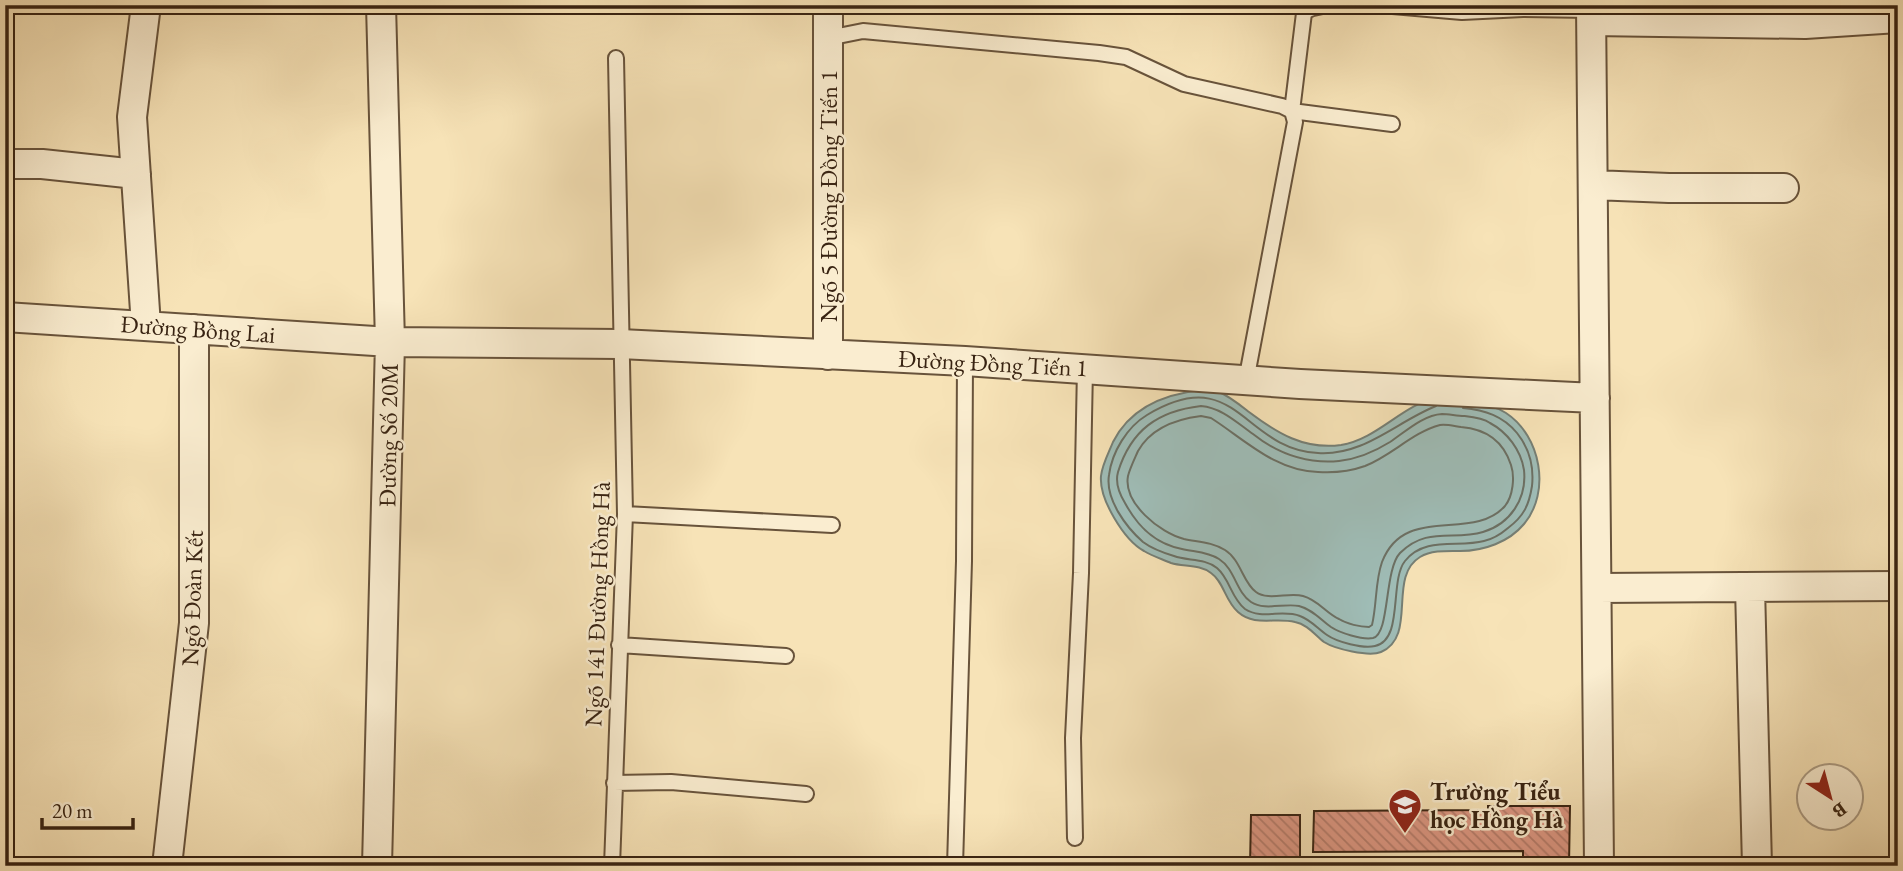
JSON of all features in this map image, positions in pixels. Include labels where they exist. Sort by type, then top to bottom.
[{"type":"street","points":[[146,5],[132,117],[146,326]]},
{"type":"street","name":"Đường Số 20M","points":[[377,866],[390,342],[381,5]]},
{"type":"street","name":"Ngõ 5 Đường Đồng Tiến 1","points":[[828,5],[828,355]]},
{"type":"street","points":[[1599,866],[1592,12],[1805,24],[1898,18]]},
{"type":"street","points":[[5,164],[42,164],[136,174]]},
{"type":"street","points":[[1593,185],[1784,188]]},
{"type":"street","name":"Đường Bồng Lai","points":[[5,317],[390,342]]},
{"type":"street","name":"Ngõ Đoàn Kết","points":[[167,866],[194,623],[194,329]]},
{"type":"street","name":"Đường Đồng Tiến 1","points":[[390,342],[620,344],[1084,368],[1246,381],[1595,398]]},
{"type":"street","points":[[1598,588],[1898,586]]},
{"type":"street","points":[[1750,587],[1757,866]]},
{"type":"lane","points":[[1246,381],[1295,122],[1292,111],[1304,13],[1318,6],[1380,5],[1462,12],[1523,9],[1592,12]]},
{"type":"lane","points":[[828,38],[863,31],[1126,57],[1184,84],[1282,106],[1292,111],[1392,124]]},
{"type":"lane","name":"Ngõ 141 Đường Hồng Hà","points":[[612,866],[625,514],[616,58]]},
{"type":"lane","points":[[955,866],[964,561],[965,361]]},
{"type":"lane","points":[[1075,838],[1073,738],[1082,573],[1084,368]]},
{"type":"lane","points":[[625,514],[832,525]]},
{"type":"lane","points":[[619,645],[786,656]]},
{"type":"lane","points":[[614,783],[671,782],[806,794]]},
{"type":"water","points":[[1201,390],[1223,394],[1270,427],[1292,438],[1328,446],[1354,442],[1367,436],[1425,401],[1437,398],[1483,404],[1506,413],[1518,423],[1527,436],[1538,465],[1538,496],[1524,524],[1511,536],[1495,544],[1469,551],[1429,553],[1410,566],[1405,578],[1398,633],[1392,644],[1376,653],[1361,653],[1336,647],[1324,642],[1299,623],[1245,617],[1230,603],[1219,581],[1211,573],[1202,568],[1171,563],[1136,546],[1108,507],[1101,476],[1120,430],[1139,412],[1162,399]]},
{"type":"building","points":[[1488,806],[1570,806],[1569,866],[1523,866],[1523,851],[1313,852],[1314,811],[1488,810]]},
{"type":"building","points":[[1251,815],[1300,815],[1300,866],[1250,866]]},
{"type":"place","name":"Trường Tiểu học Hồng Hà","points":[[1405,835]]}]
